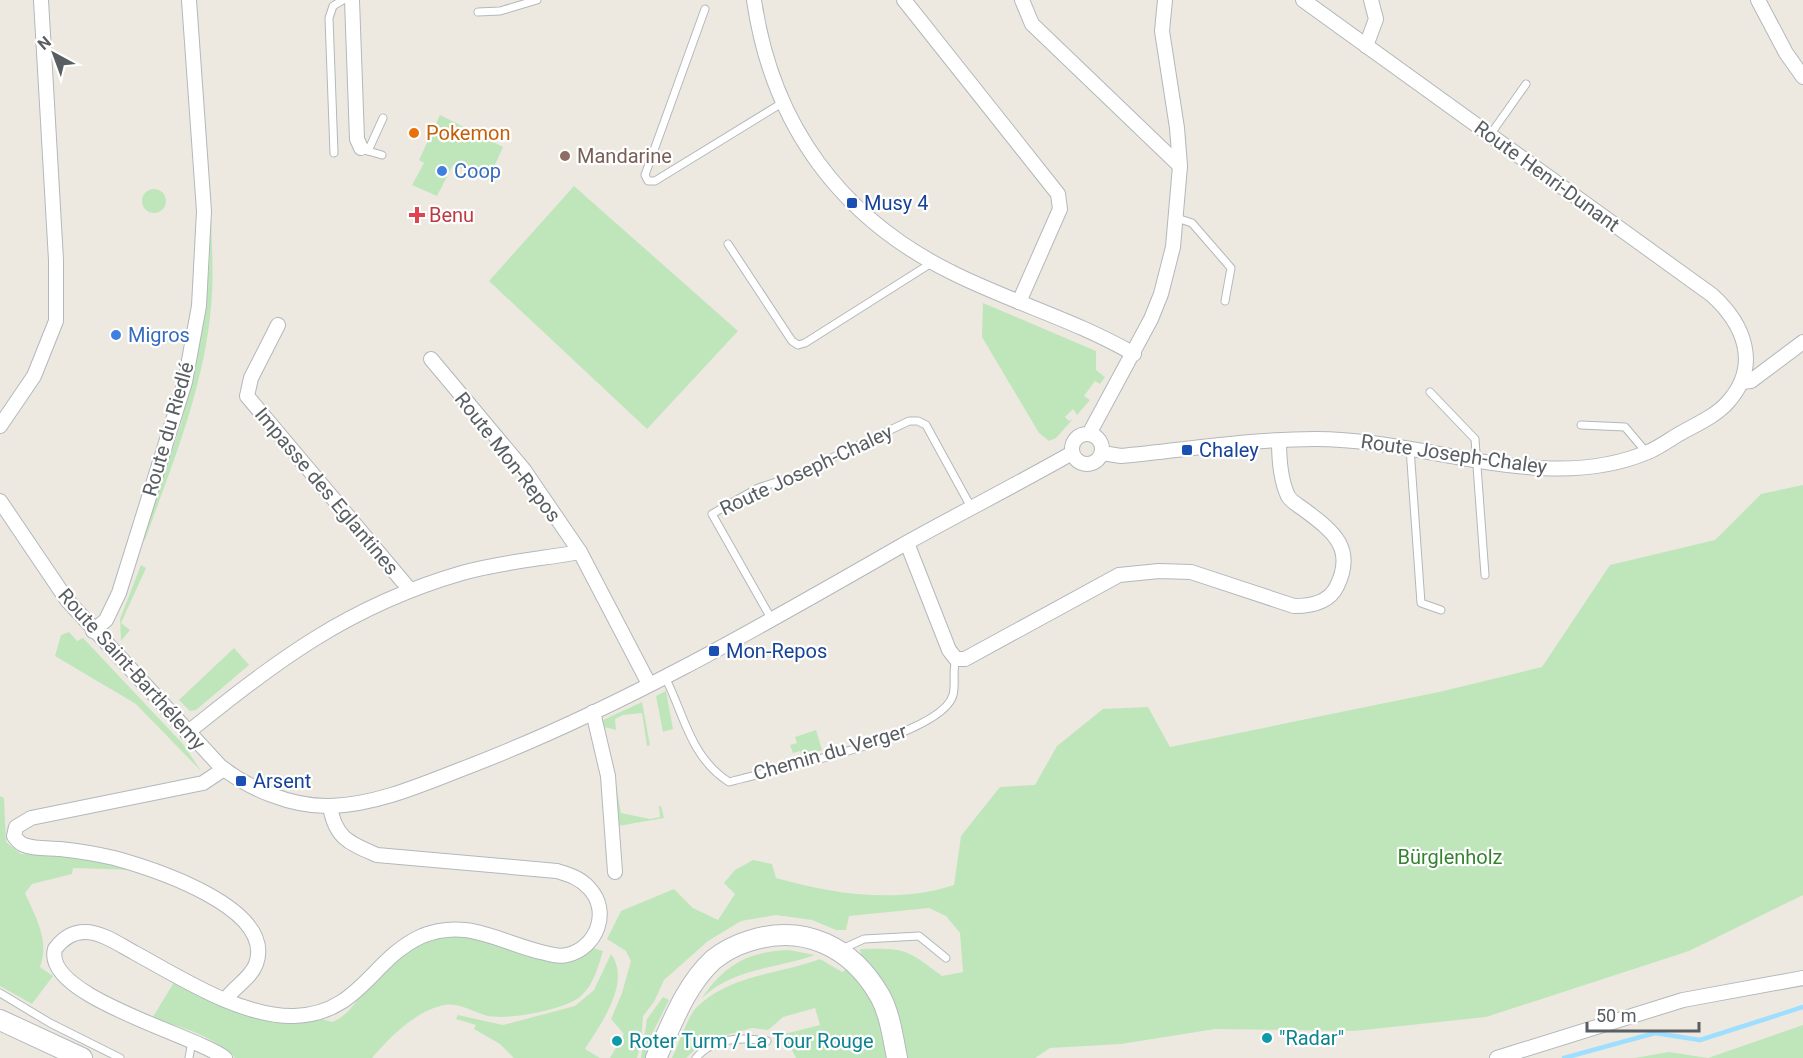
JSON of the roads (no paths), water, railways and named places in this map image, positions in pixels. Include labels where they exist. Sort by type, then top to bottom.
[{"type":"main road","points":[[656,1058],[685,997],[715,958],[734,946],[763,937],[787,933],[809,937],[845,956],[867,976],[881,998],[897,1058]]},
{"type":"main road","points":[[0,1020],[82,1058]]},
{"type":"street","points":[[0,426],[34,376],[56,321],[56,260],[41,0]]},
{"type":"street","name":"Route du Riedlé","points":[[93,632],[106,621],[119,593],[185,382],[199,306],[204,211],[189,0]]},
{"type":"street","points":[[352,0],[357,139],[365,149]]},
{"type":"street","points":[[754,0],[770,73],[782,103],[808,151],[839,189],[881,228],[933,262],[1134,354]]},
{"type":"street","points":[[904,0],[1058,194],[1060,209],[1019,302]]},
{"type":"street","points":[[1022,0],[1032,24],[1180,166]]},
{"type":"street","points":[[1089,434],[1092,423],[1134,354],[1161,294],[1177,218],[1180,166],[1177,128],[1162,38],[1165,0]]},
{"type":"street","name":"Route Henri-Dunant","points":[[1303,0],[1724,307],[1734,319],[1743,338],[1746,364],[1742,382]]},
{"type":"street","points":[[1366,46],[1377,19],[1371,0]]},
{"type":"street","points":[[1758,0],[1786,53],[1803,77]]},
{"type":"street","name":"Impasse des Eglantines","points":[[278,325],[251,378],[247,396],[410,590]]},
{"type":"street","name":"Route Joseph-Chaley","points":[[1072,453],[1077,461],[1086,464],[1096,461],[1102,453],[1121,456],[1278,441],[1360,440],[1539,468],[1586,468],[1647,453],[1701,422],[1727,403],[1742,382],[1751,381],[1803,342]]},
{"type":"street","name":"Route Mon-Repos","points":[[431,360],[524,470],[580,552],[649,684]]},
{"type":"street","points":[[225,1058],[192,1041],[137,1019],[80,989],[54,962],[53,956],[59,943],[72,933],[87,932],[104,937],[190,983],[248,1009],[272,1015],[318,1012],[354,995],[402,948],[423,936],[465,928],[490,933],[535,951],[557,956],[580,950],[597,931],[600,922],[599,904],[591,890],[577,877],[558,871],[376,855],[353,844],[338,833],[332,820],[330,806],[380,797],[520,746],[665,677],[772,620],[971,507],[1072,453],[1075,439],[1089,434],[1100,440],[1102,453]]},
{"type":"street","points":[[907,543],[949,650],[956,659],[965,659],[1119,575],[1159,571],[1191,572],[1294,606],[1323,602],[1335,591],[1341,578],[1345,558],[1339,540],[1289,498],[1280,471],[1278,441]]},
{"type":"street","name":"Route Saint-Barthélemy","points":[[0,501],[44,568],[93,632],[187,733],[224,769],[261,789],[300,803],[330,806]]},
{"type":"street","points":[[187,733],[277,662],[330,627],[410,590],[465,572],[580,552]]},
{"type":"street","points":[[593,712],[608,776],[615,872]]},
{"type":"street","points":[[224,769],[215,778],[203,783],[31,818],[16,827],[14,836],[25,846],[77,851],[114,858],[161,874],[219,901],[240,915],[253,929],[257,945],[256,963],[251,972],[226,999]]},
{"type":"street","points":[[1497,1058],[1683,1000],[1803,978]]},
{"type":"lane","points":[[334,153],[329,18],[333,6],[343,0]]},
{"type":"lane","points":[[478,12],[500,11],[537,0]]},
{"type":"lane","points":[[705,9],[645,175],[648,181],[655,181],[782,103]]},
{"type":"lane","points":[[1490,135],[1526,84]]},
{"type":"lane","points":[[382,155],[365,149],[383,118]]},
{"type":"lane","points":[[1177,218],[1192,223],[1231,268],[1225,301]]},
{"type":"lane","points":[[728,243],[792,341],[798,345],[805,343],[933,262]]},
{"type":"lane","points":[[1430,392],[1475,439],[1485,575]]},
{"type":"lane","name":"Route Joseph-Chaley","points":[[772,620],[712,514],[741,497],[758,488],[792,477],[909,421],[918,420],[926,425],[971,507]]},
{"type":"lane","points":[[1581,425],[1625,427],[1647,453]]},
{"type":"lane","points":[[1410,448],[1421,603],[1441,610]]},
{"type":"lane","name":"Chemin du Verger","points":[[665,677],[686,730],[702,755],[729,782],[905,733],[944,708],[953,696],[952,669],[956,659]]},
{"type":"lane","points":[[845,956],[864,939],[919,936],[946,958]]},
{"type":"lane","points":[[0,993],[50,1023],[120,1058]]},
{"type":"lane","points":[[696,1058],[723,1041],[749,1038],[767,1041]]},
{"type":"lane","points":[[189,1058],[192,1041]]},
{"type":"waterway","points":[[1564,1058],[1655,1033],[1700,1040],[1803,1007]]},
{"type":"place","name":"Pokemon","points":[[414,133]]},
{"type":"place","name":"Mandarine","points":[[565,156]]},
{"type":"place","name":"Coop","points":[[442,171]]},
{"type":"place","name":"Musy 4","points":[[852,203]]},
{"type":"place","name":"Benu","points":[[417,215]]},
{"type":"place","name":"Migros","points":[[116,335]]},
{"type":"place","name":"Chaley","points":[[1187,450]]},
{"type":"place","name":"Mon-Repos","points":[[714,651]]},
{"type":"place","name":"Arsent","points":[[241,781]]},
{"type":"place","name":"\"Radar\"","points":[[1267,1038]]},
{"type":"place","name":"Roter Turm / La Tour Rouge","points":[[617,1041]]},
{"type":"park label","name":"Bürglenholz","points":[[1450,857]]}]
